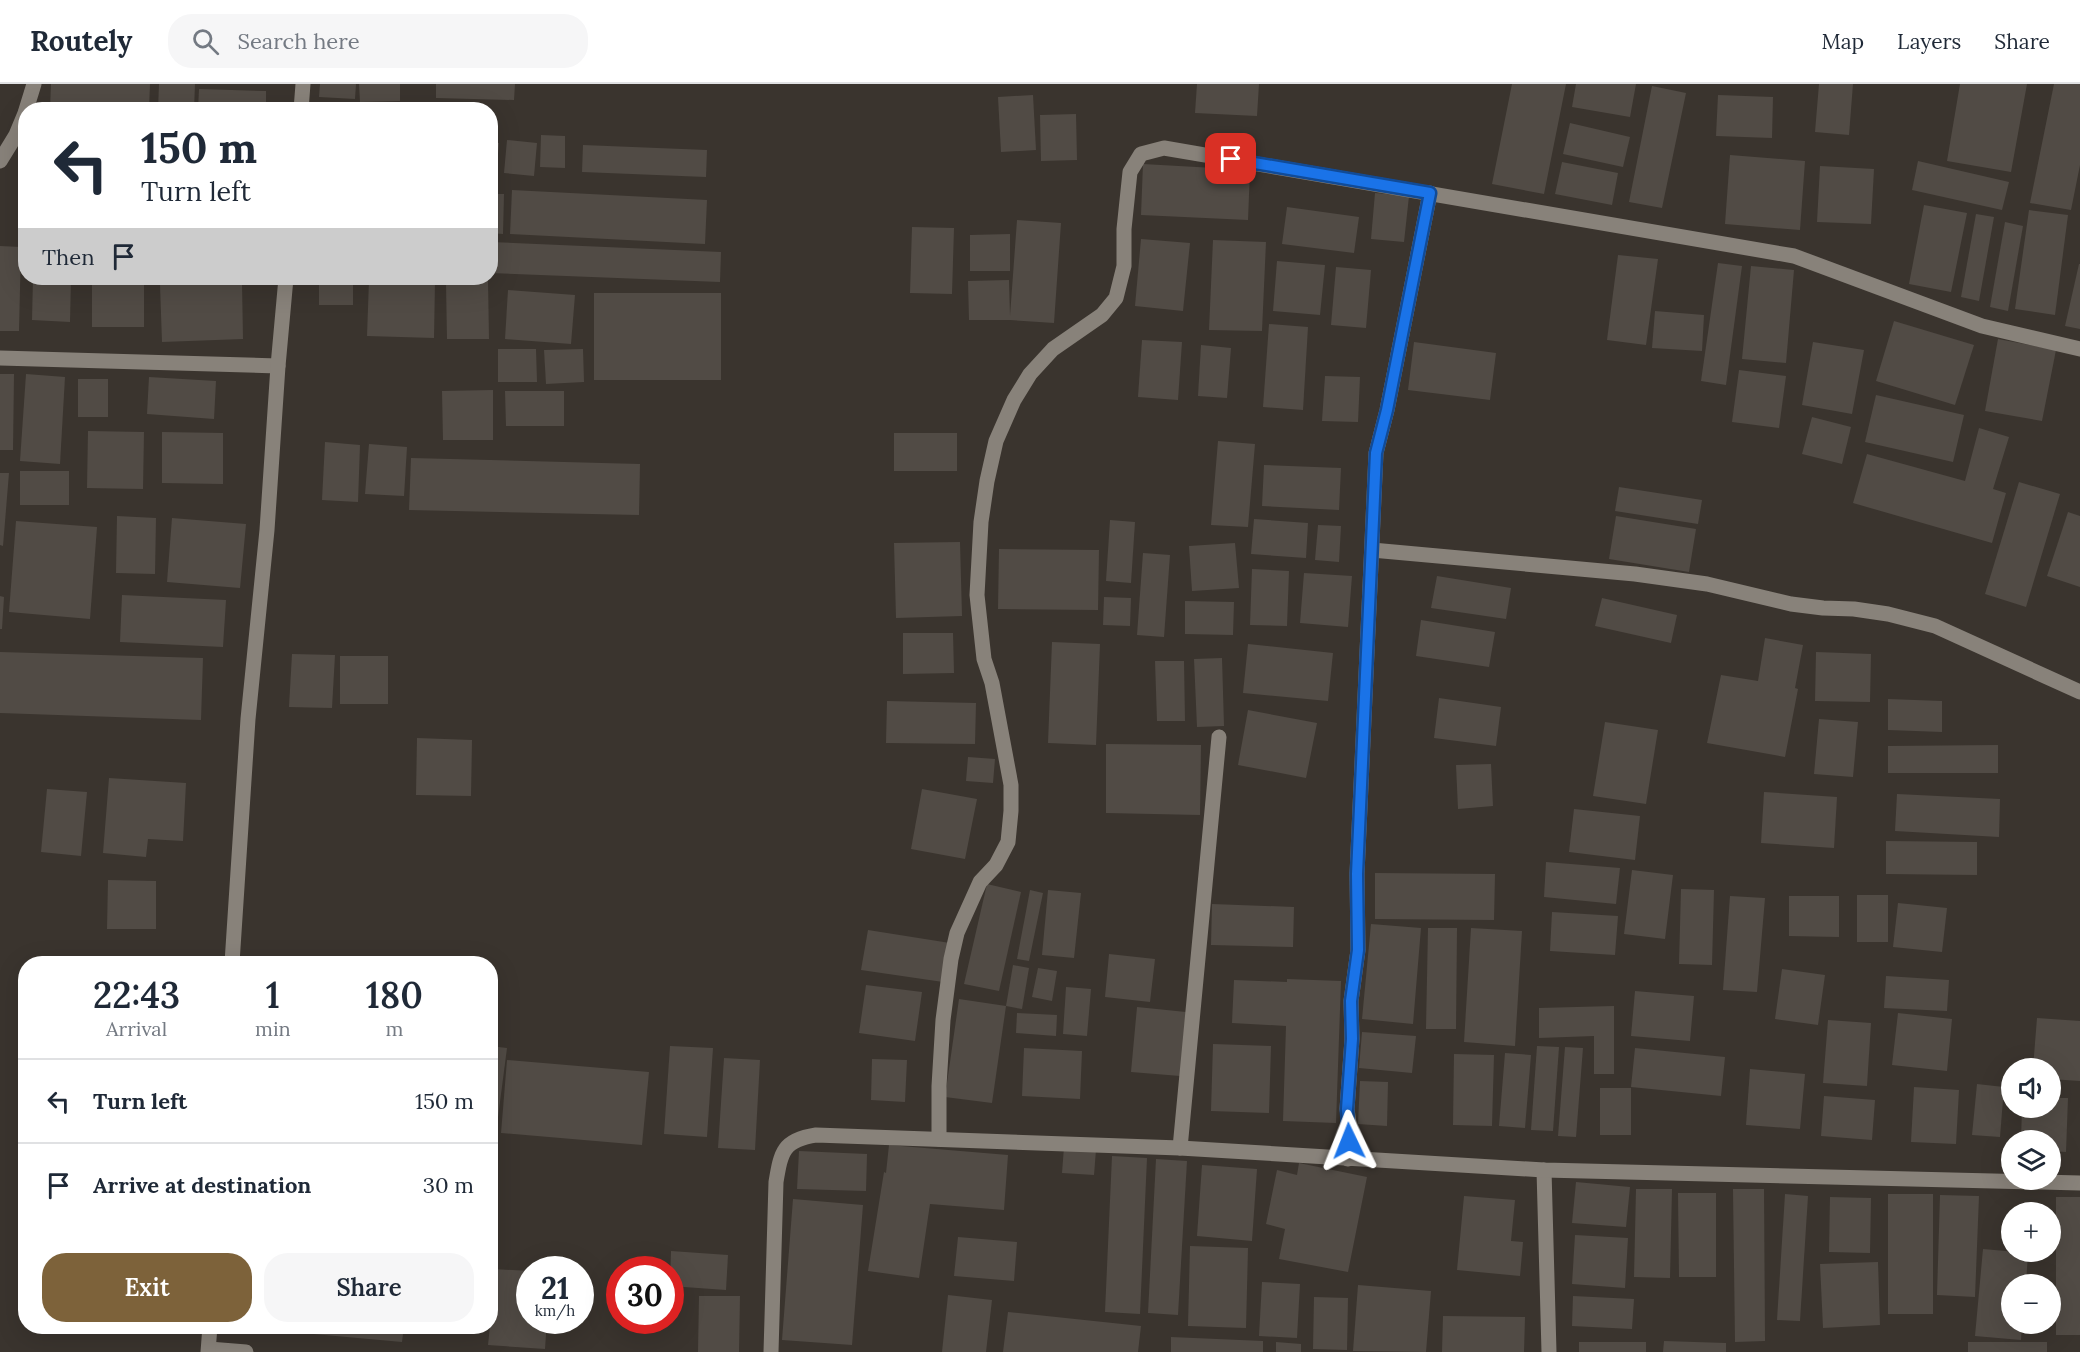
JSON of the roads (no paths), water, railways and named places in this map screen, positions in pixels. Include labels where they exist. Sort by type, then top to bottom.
[{"type":"street","points":[[28,102],[34,84]]},
{"type":"street","points":[[302,102],[303,84]]},
{"type":"street","points":[[0,161],[18,130]]},
{"type":"street","points":[[939,1139],[943,1020],[951,959],[957,933],[980,882],[996,865],[1008,842],[1011,811],[1011,785],[992,683],[984,659],[977,595],[981,522],[987,481],[996,441],[1014,400],[1030,374],[1053,348],[1102,315],[1116,298],[1124,266],[1124,229],[1130,172],[1141,154],[1164,148],[1794,256],[1982,326],[2080,349]]},
{"type":"street","points":[[1348,1158],[1347,1109],[1352,1039],[1351,1001],[1358,950],[1357,874],[1376,453],[1387,410],[1430,193]]},
{"type":"street","points":[[232,956],[248,719],[267,530],[285,285]]},
{"type":"street","points":[[0,358],[278,366]]},
{"type":"street","points":[[1372,550],[1635,574],[1707,584],[1791,604],[1888,614],[1935,626],[2080,692]]},
{"type":"street","points":[[1180,1148],[1219,737]]},
{"type":"street","points":[[771,1352],[776,1182],[782,1154],[789,1144],[800,1137],[816,1135],[1180,1148],[1544,1170],[2080,1183]]},
{"type":"street","points":[[1544,1170],[1549,1352]]},
{"type":"street","points":[[209,1334],[208,1350],[246,1352]]}]
